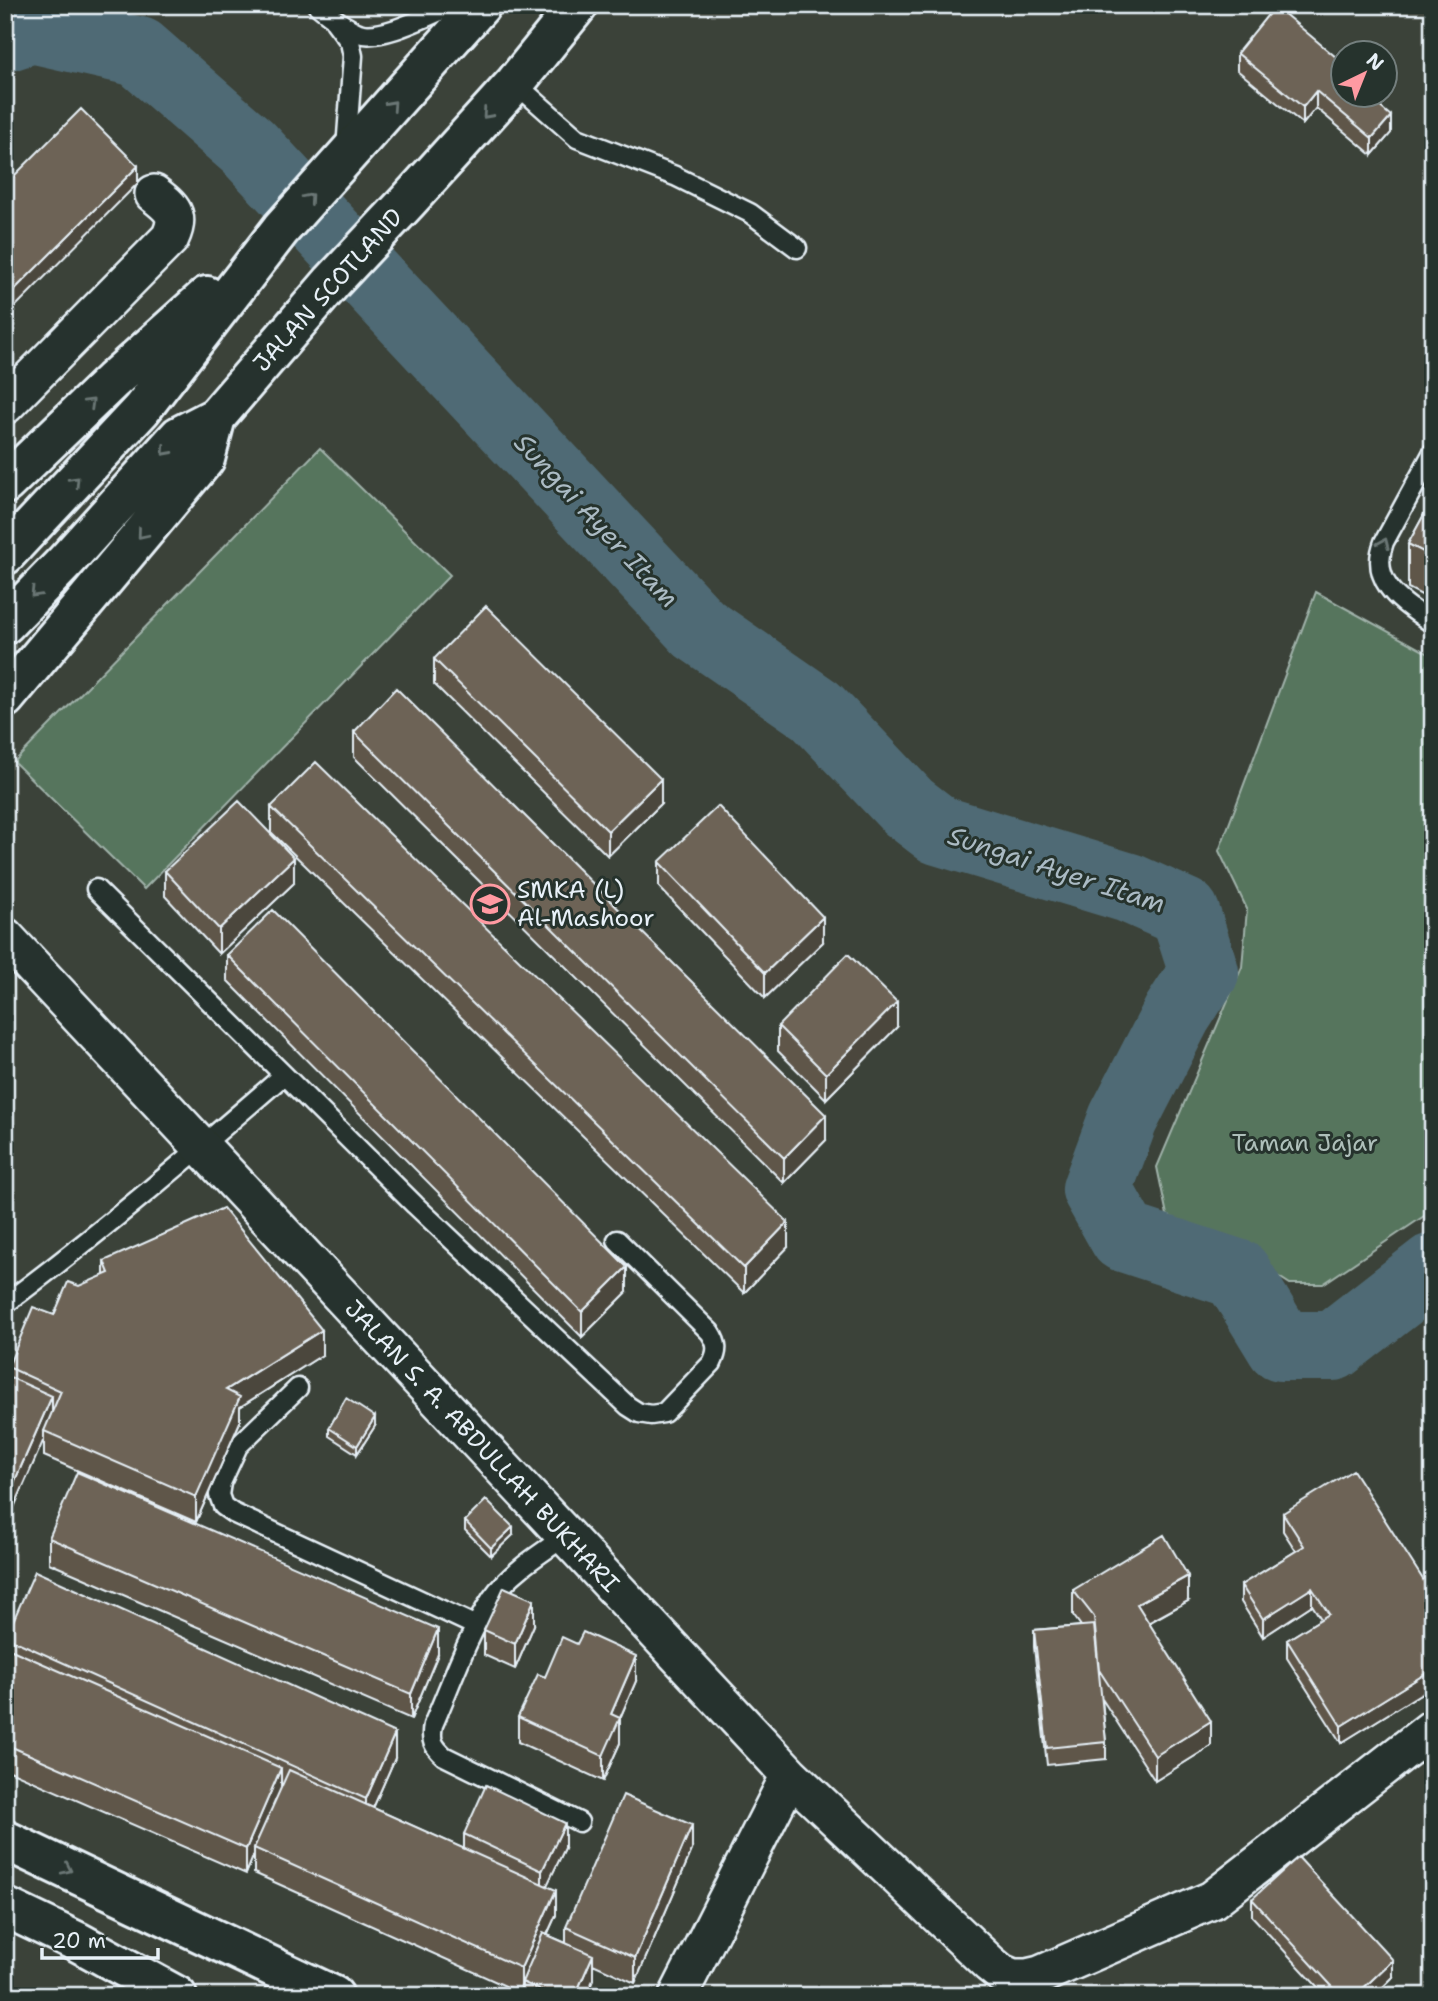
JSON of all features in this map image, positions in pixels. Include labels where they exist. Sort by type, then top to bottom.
[{"type":"main road","points":[[17,543],[141,410],[281,229],[481,5]]},
{"type":"main road","name":"JALAN SCOTLAND","points":[[5,624],[180,436],[216,417],[332,282],[515,83],[578,5]]},
{"type":"main road","points":[[5,484],[112,381],[281,229]]},
{"type":"main road","points":[[5,698],[205,460],[216,417]]},
{"type":"main road","points":[[5,1840],[334,1996]]},
{"type":"main road","points":[[5,1907],[78,1942],[177,1996]]},
{"type":"street","points":[[5,405],[170,238],[176,226],[175,214],[153,194]]},
{"type":"street","name":"JALAN S. A. ABDULLAH BUKHARI","points":[[5,937],[790,1775],[1001,1973],[1013,1978],[1027,1979],[1077,1960],[1212,1900],[1433,1728]]},
{"type":"street","points":[[678,1996],[790,1775]]},
{"type":"lane","points":[[324,11],[359,33],[372,36],[389,33],[454,5]]},
{"type":"lane","points":[[324,11],[349,42],[353,56],[341,161]]},
{"type":"lane","points":[[515,83],[577,138],[675,176],[750,213],[797,248]]},
{"type":"lane","points":[[1433,452],[1384,542],[1379,555],[1379,568],[1391,590],[1433,624]]},
{"type":"lane","points":[[96,889],[415,1205],[628,1406],[639,1413],[664,1413],[712,1363],[717,1353],[716,1342],[710,1332],[617,1240]]},
{"type":"lane","points":[[5,1304],[67,1259],[284,1075]]},
{"type":"lane","points":[[298,1388],[238,1446],[221,1483],[219,1495],[223,1506],[233,1514],[477,1626]]},
{"type":"lane","points":[[566,1536],[529,1562],[494,1596],[477,1626],[430,1737],[435,1748],[444,1756],[579,1822]]},
{"type":"green space","points":[[320,448],[450,575],[144,889],[14,762]]},
{"type":"green space","name":"Taman Jajar","points":[[1316,592],[1433,656],[1433,1210],[1323,1284],[1290,1284],[1223,1241],[1167,1215],[1157,1167],[1242,967],[1247,909],[1219,851]]},
{"type":"building","points":[[1275,6],[1330,52],[1330,103],[1316,91],[1303,107],[1237,53]]},
{"type":"building","points":[[1336,108],[1382,108],[1391,116],[1372,138]]},
{"type":"building","points":[[81,109],[138,166],[5,299],[5,185]]},
{"type":"building","points":[[1433,498],[1433,557],[1408,544]]},
{"type":"building","points":[[486,606],[661,779],[608,831],[434,659]]},
{"type":"building","points":[[396,688],[826,1115],[784,1158],[354,732]]},
{"type":"building","points":[[316,762],[788,1222],[744,1268],[271,807]]},
{"type":"building","points":[[239,801],[294,858],[219,929],[165,871]]},
{"type":"building","points":[[718,806],[823,917],[765,973],[659,862]]},
{"type":"building","points":[[273,910],[627,1267],[582,1312],[227,955]]},
{"type":"building","points":[[848,954],[897,1002],[826,1074],[778,1026]]},
{"type":"building","points":[[223,1208],[322,1330],[226,1390],[240,1397],[196,1497],[44,1431],[61,1391],[8,1367],[33,1307],[54,1315],[68,1282],[79,1286],[109,1273],[104,1261]]},
{"type":"building","points":[[5,1375],[52,1396],[5,1503]]},
{"type":"building","points":[[346,1398],[375,1417],[357,1446],[329,1428]]},
{"type":"building","points":[[1353,1470],[1433,1595],[1433,1669],[1341,1726],[1287,1640],[1329,1614],[1312,1588],[1263,1619],[1241,1585],[1304,1546],[1283,1513]]},
{"type":"building","points":[[77,1472],[438,1629],[411,1694],[49,1538]]},
{"type":"building","points":[[486,1500],[513,1527],[491,1548],[465,1521]]},
{"type":"building","points":[[1164,1535],[1188,1576],[1137,1604],[1211,1721],[1155,1756],[1099,1670],[1094,1617],[1073,1590]]},
{"type":"building","points":[[35,1571],[395,1733],[366,1799],[6,1637]]},
{"type":"building","points":[[504,1587],[534,1600],[515,1644],[484,1630]]},
{"type":"building","points":[[1094,1625],[1106,1742],[1047,1748],[1034,1630]]},
{"type":"building","points":[[583,1632],[636,1656],[611,1714],[620,1718],[603,1756],[518,1717],[538,1674],[545,1677],[562,1637],[577,1644]]},
{"type":"building","points":[[5,1647],[281,1768],[246,1849],[5,1744]]},
{"type":"building","points":[[289,1770],[556,1890],[521,1968],[254,1848]]},
{"type":"building","points":[[486,1785],[565,1823],[542,1871],[464,1834]]},
{"type":"building","points":[[623,1795],[692,1825],[635,1958],[566,1927]]},
{"type":"building","points":[[1298,1857],[1393,1960],[1355,1996],[1341,1996],[1252,1899]]},
{"type":"building","points":[[543,1933],[593,1955],[575,1996],[553,1996],[522,1982]]},
{"type":"waterway","points":[[99,5],[139,52]]},
{"type":"waterway","name":"Sungai Ayer Itam","points":[[5,37],[32,28],[139,52],[248,147],[699,629],[816,710],[908,807],[938,830],[1129,888],[1185,913],[1204,972],[1177,1014],[1123,1119],[1097,1189],[1124,1237],[1237,1274],[1281,1346],[1333,1346],[1433,1268]]},
{"type":"place","name":"SMKA (L) Al-Mashoor","points":[[490,904]]}]
